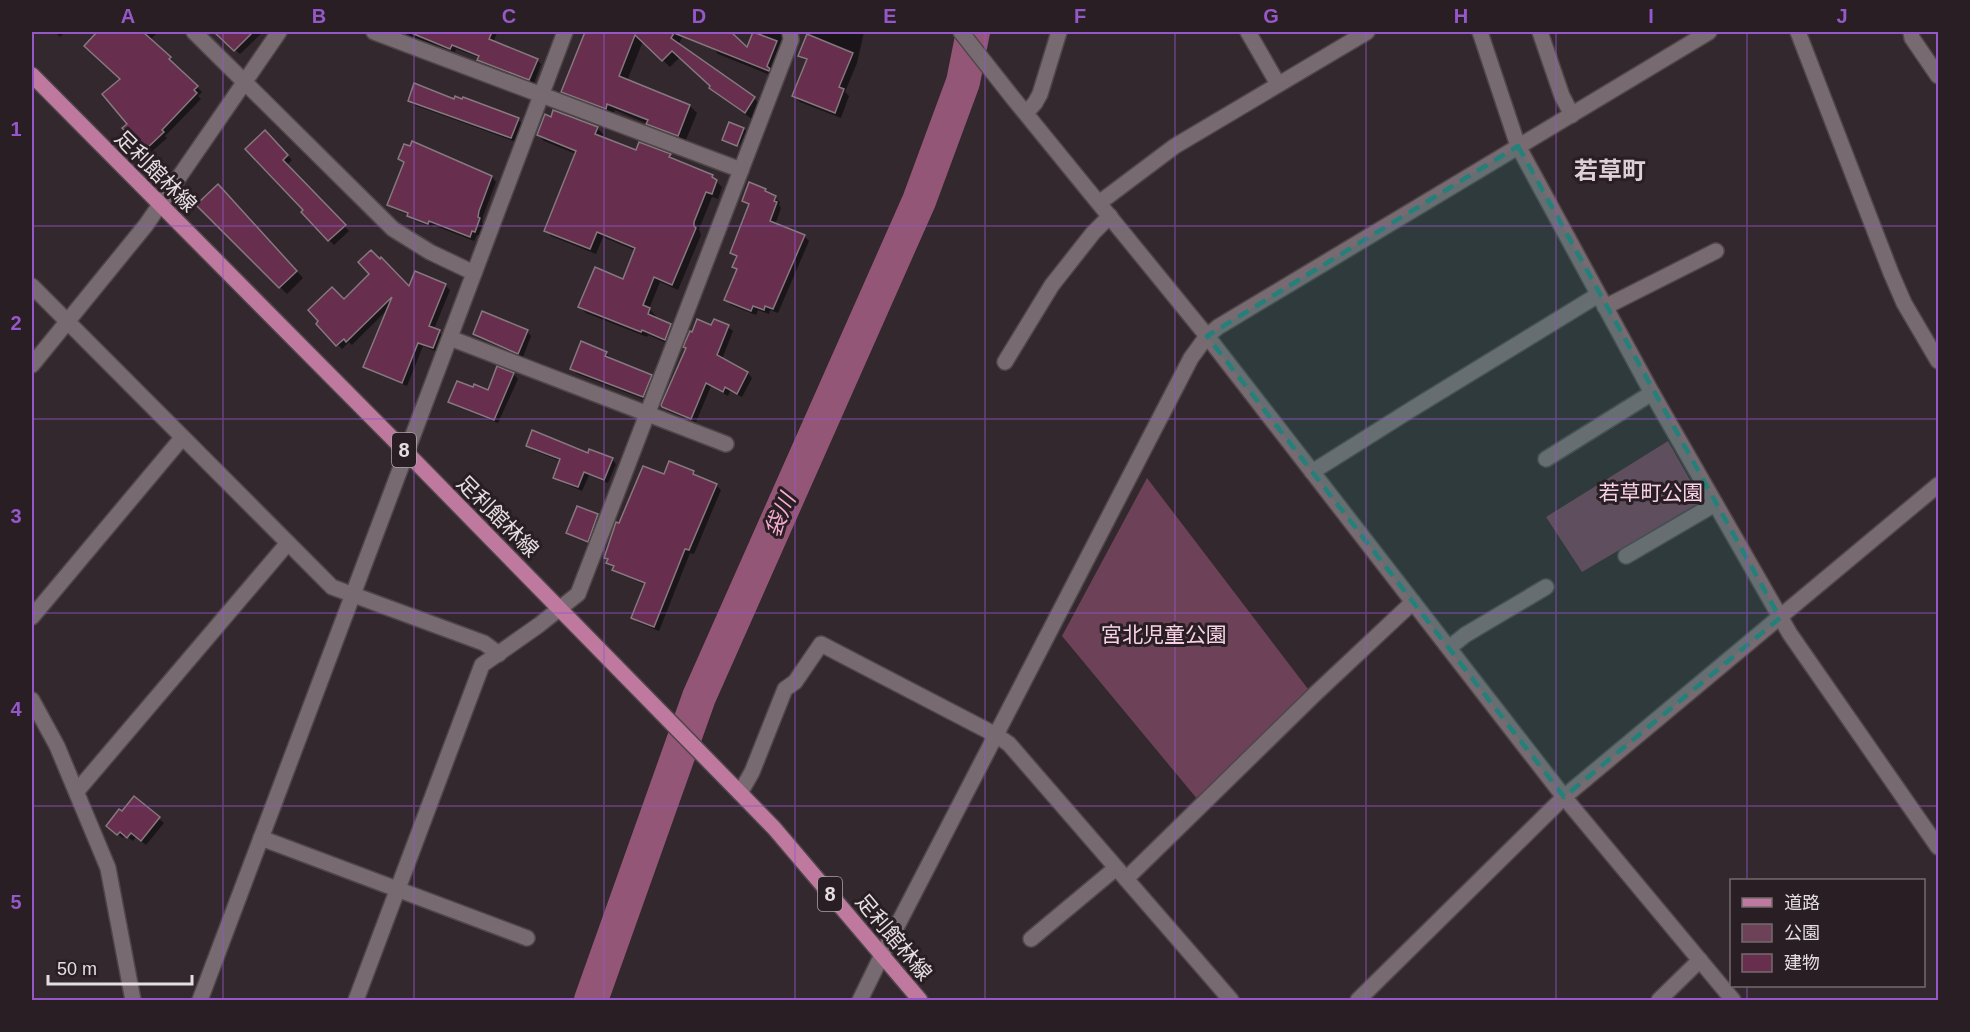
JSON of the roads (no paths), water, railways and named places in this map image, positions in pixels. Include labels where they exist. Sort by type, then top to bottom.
[{"type":"main road","name":"足利館林線","points":[[32,75],[739,791],[774,828],[920,1000]]},
{"type":"street","points":[[194,32],[393,229],[430,252],[474,273]]},
{"type":"street","points":[[32,365],[160,204],[279,32]]},
{"type":"street","points":[[375,32],[741,170]]},
{"type":"street","points":[[200,1000],[565,32]]},
{"type":"street","points":[[357,1000],[482,665],[578,594],[791,40],[790,32]]},
{"type":"street","points":[[961,32],[1207,336],[1564,797],[1733,1000]]},
{"type":"street","points":[[1026,113],[1040,93],[1059,32]]},
{"type":"street","points":[[1248,32],[1278,84]]},
{"type":"street","points":[[1099,203],[1175,146],[1367,32]]},
{"type":"street","points":[[1480,32],[1518,146],[1652,393],[1780,618],[1938,847]]},
{"type":"street","points":[[1540,32],[1562,96],[1572,115]]},
{"type":"street","points":[[860,1000],[1191,358],[1207,336],[1218,327],[1709,32]]},
{"type":"street","points":[[1798,32],[1891,273],[1904,303],[1938,362]]},
{"type":"street","points":[[1911,32],[1912,38],[1938,76]]},
{"type":"street","points":[[1005,362],[1052,285],[1110,216]]},
{"type":"street","points":[[1312,472],[1412,409],[1602,301],[1716,251]]},
{"type":"street","points":[[32,286],[332,587],[484,643],[499,654]]},
{"type":"street","points":[[450,338],[648,412],[726,444]]},
{"type":"street","points":[[1546,459],[1652,393]]},
{"type":"street","points":[[32,617],[182,438]]},
{"type":"street","points":[[1358,1000],[1564,797],[1938,485]]},
{"type":"street","points":[[1626,556],[1715,504]]},
{"type":"street","points":[[77,791],[287,544]]},
{"type":"street","points":[[1449,648],[1465,635],[1546,587]]},
{"type":"street","points":[[1031,939],[1121,873],[1413,602]]},
{"type":"street","points":[[739,791],[752,772],[786,689],[795,682],[821,644],[996,735],[1009,744],[1231,1000]]},
{"type":"street","points":[[32,700],[57,746],[108,868],[133,1000]]},
{"type":"street","points":[[261,838],[526,938]]},
{"type":"street","points":[[1659,1000],[1700,960]]},
{"type":"waterway","name":"袋川","points":[[591,1000],[699,697],[919,201],[963,82],[973,32]]},
{"type":"district","name":"若草町","points":[[1610,170]]},
{"type":"park label","name":"若草町公園","points":[[1651,492]]},
{"type":"park label","name":"宮北児童公園","points":[[1164,634]]}]
